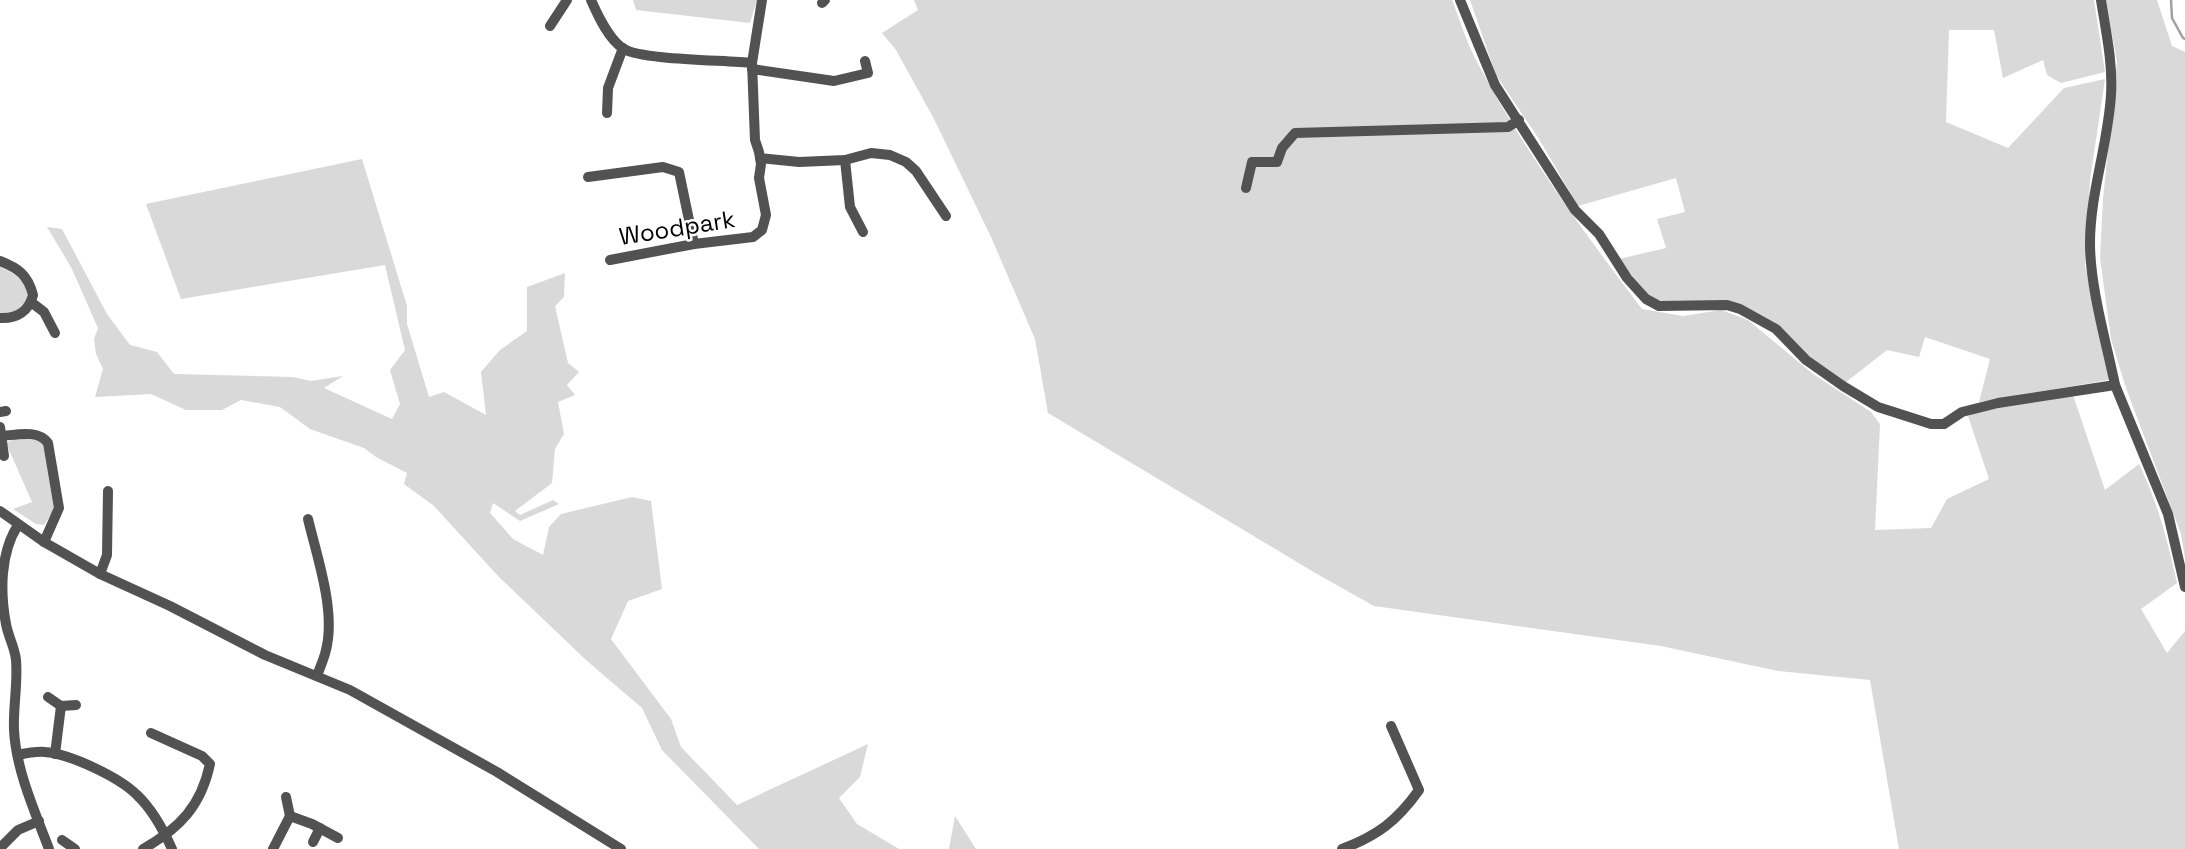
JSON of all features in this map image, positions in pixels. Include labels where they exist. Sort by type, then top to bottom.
[{"type":"street","points":[[550,26],[566,0]]},
{"type":"street","points":[[591,0],[604,27],[623,48],[646,55],[752,66],[823,80],[843,80],[868,73],[864,61]]},
{"type":"street","name":"Woodpark","points":[[610,260],[694,244],[753,237],[762,230],[766,215],[759,178],[760,158],[755,140],[752,66],[762,0]]},
{"type":"street","points":[[1460,0],[1495,85],[1576,210],[1599,234],[1627,278],[1646,299],[1659,306],[1727,305],[1740,309],[1776,329],[1806,360],[1878,407],[1931,424],[1944,424],[1962,412],[1979,407],[2115,385]]},
{"type":"street","points":[[2101,0],[2112,63],[2111,96],[2095,193],[2090,245],[2093,279],[2115,385],[2168,514],[2185,587]]},
{"type":"street","points":[[607,113],[608,88],[623,48]]},
{"type":"street","points":[[1246,188],[1252,162],[1277,162],[1282,148],[1295,133],[1508,127],[1519,120]]},
{"type":"street","points":[[760,158],[799,162],[845,160],[879,152],[900,159],[916,171],[946,216]]},
{"type":"street","points":[[845,160],[850,207],[864,234]]},
{"type":"street","points":[[588,177],[663,167],[678,172],[694,244]]},
{"type":"street","points":[[0,261],[14,266],[25,275],[33,295],[31,302],[17,316],[0,318]]},
{"type":"street","points":[[31,302],[44,312],[55,333]]},
{"type":"street","points":[[4,456],[1,431],[44,437],[48,443],[59,508],[44,542]]},
{"type":"street","points":[[100,574],[107,555],[108,491]]},
{"type":"street","points":[[0,510],[44,542],[100,574],[170,606],[265,655],[350,690],[488,768],[621,849]]},
{"type":"street","points":[[308,519],[329,622],[327,649],[317,676]]},
{"type":"street","points":[[18,525],[7,548],[1,594],[6,625],[16,657],[15,730],[18,755],[49,849]]},
{"type":"street","points":[[48,697],[61,706],[76,705]]},
{"type":"street","points":[[55,754],[61,706]]},
{"type":"street","points":[[1342,849],[1386,828],[1403,812],[1419,790],[1391,726]]},
{"type":"street","points":[[143,849],[166,835],[189,815],[211,764],[202,756],[151,733]]},
{"type":"street","points":[[18,755],[36,752],[55,754],[102,772],[127,787],[137,794],[155,817],[172,849]]},
{"type":"street","points":[[274,849],[290,816],[286,797]]},
{"type":"street","points":[[290,816],[338,838]]},
{"type":"street","points":[[0,848],[18,830],[38,821]]},
{"type":"street","points":[[313,842],[320,828]]},
{"type":"street","points":[[62,840],[75,849]]},
{"type":"shaded area","points":[[633,0],[757,0],[750,23],[636,10]]},
{"type":"shaded area","points":[[914,0],[1452,0],[1472,53],[1513,125],[1575,219],[1642,309],[1683,316],[1721,310],[1748,320],[1813,374],[1871,412],[1880,424],[1875,530],[1931,528],[1947,499],[1989,479],[1968,416],[1992,406],[2073,395],[2105,490],[2139,464],[2157,508],[2170,553],[2177,583],[2141,609],[2167,653],[2185,631],[2185,849],[1899,849],[1870,680],[1778,671],[1661,646],[1374,606],[1048,413],[1035,339],[991,237],[934,119],[896,50],[882,33],[918,10]]},
{"type":"shaded area","points":[[1470,0],[2094,0],[2105,72],[2061,83],[2047,75],[2043,60],[2003,78],[1994,30],[1949,30],[1946,122],[2008,148],[2064,88],[2105,79],[2090,180],[2085,266],[2108,380],[1979,402],[1990,359],[1925,337],[1919,357],[1887,350],[1845,383],[1737,305],[1668,302],[1649,298],[1619,259],[1666,248],[1657,219],[1685,212],[1676,178],[1578,206],[1539,139],[1496,75]]},
{"type":"shaded area","points":[[2106,0],[2157,0],[2172,46],[2185,52],[2185,558],[2181,534],[2126,388],[2111,339],[2100,258],[2103,199],[2117,62]]},
{"type":"shaded area","points":[[362,159],[407,306],[407,324],[429,397],[444,392],[486,415],[481,372],[500,350],[527,331],[527,287],[565,273],[564,297],[555,306],[568,363],[579,372],[567,385],[575,395],[558,402],[564,434],[555,449],[552,483],[515,511],[520,515],[553,500],[559,504],[520,521],[493,503],[490,513],[513,539],[543,555],[549,527],[561,514],[632,497],[651,501],[662,589],[628,601],[611,639],[671,719],[681,747],[737,805],[868,744],[860,777],[839,798],[857,824],[899,849],[759,849],[662,750],[642,708],[586,660],[498,576],[434,506],[404,484],[407,473],[364,448],[310,429],[280,407],[241,400],[222,410],[186,410],[151,394],[95,397],[103,369],[96,354],[94,339],[98,328],[71,267],[47,227],[62,229],[107,314],[130,345],[157,352],[174,374],[293,377],[311,381],[343,376],[324,388],[392,419],[400,404],[390,370],[405,350],[385,265],[181,299],[146,204]]},
{"type":"shaded area","points":[[0,267],[19,279],[28,299],[22,309],[0,318]]},
{"type":"shaded area","points":[[29,437],[44,444],[55,508],[44,525],[36,524],[13,509],[32,502],[6,443]]},
{"type":"shaded area","points":[[955,816],[976,849],[949,849]]},
{"type":"waterway","points":[[2171,0],[2172,18],[2185,39]]}]
